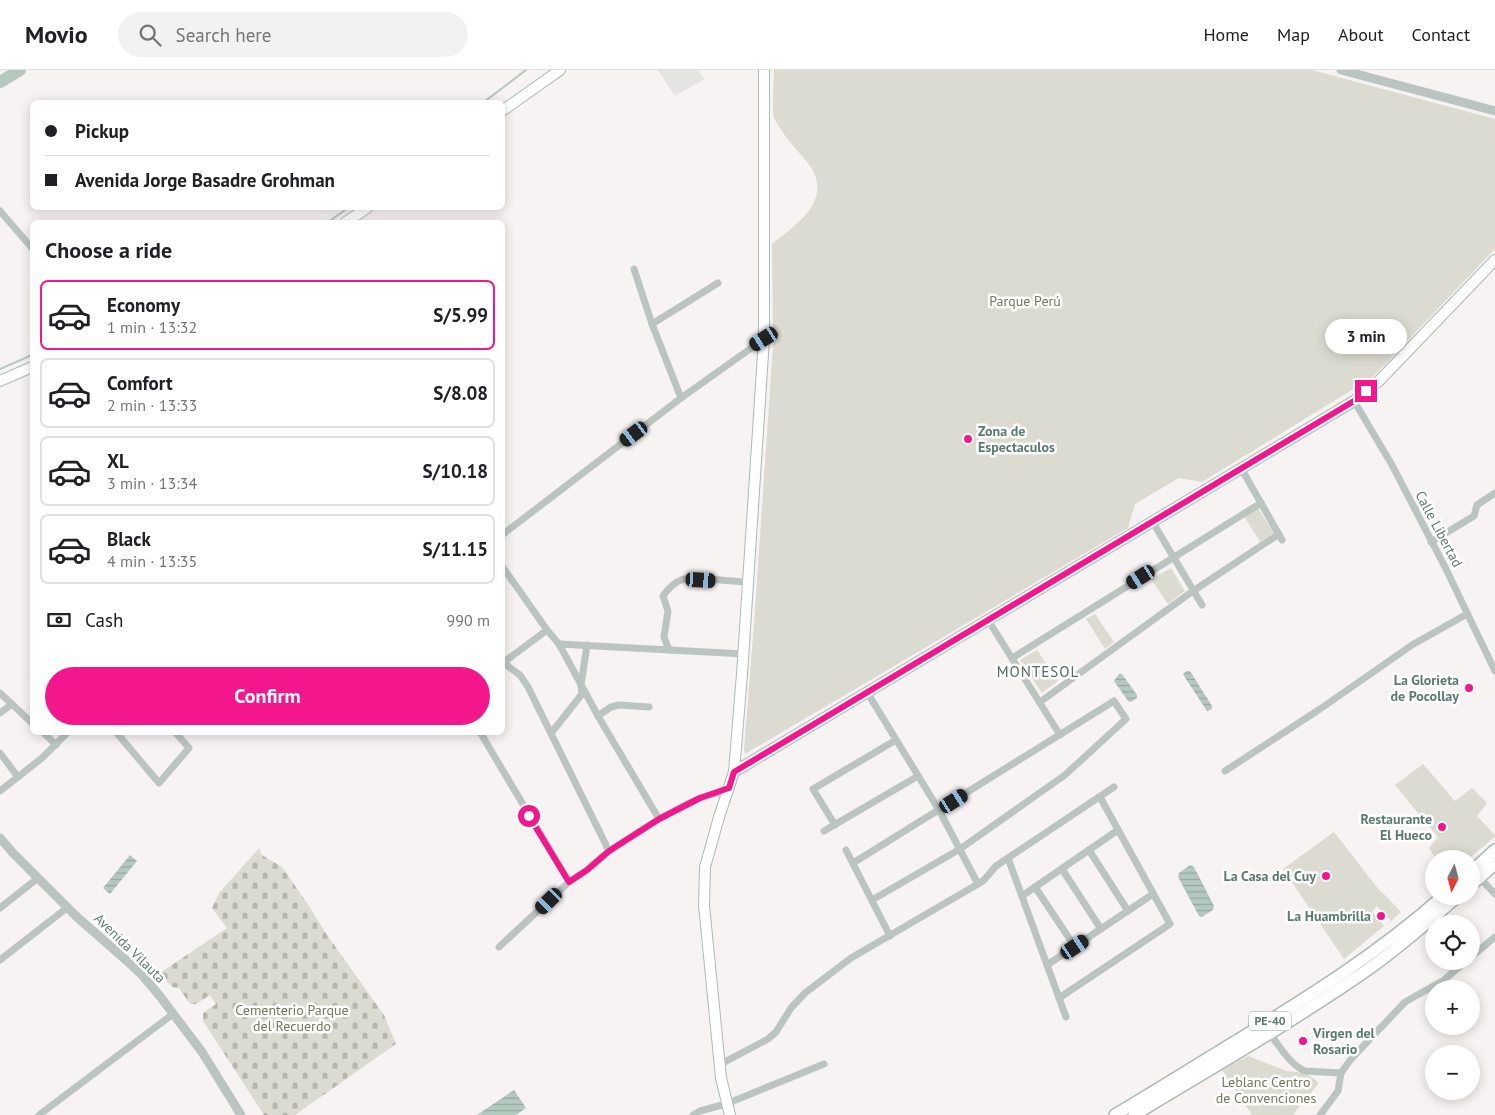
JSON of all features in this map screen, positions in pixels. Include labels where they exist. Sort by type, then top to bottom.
[{"type":"highway","points":[[1480,869],[1495,850]]},
{"type":"highway","points":[[1480,873],[1495,864]]},
{"type":"highway","name":"PE-40","points":[[1247,1040],[1269,1033],[1370,968],[1400,946],[1438,905]]},
{"type":"highway","name":"PE-40","points":[[1115,1115],[1191,1074],[1247,1040],[1292,1007],[1443,905]]},
{"type":"highway","name":"PE-40","points":[[1134,1115],[1191,1074]]},
{"type":"main road","points":[[505,108],[560,70]]},
{"type":"main road","points":[[730,1115],[723,1091],[720,1065],[704,905],[704,884],[706,868],[719,817],[734,772],[744,654],[764,339],[764,70]]},
{"type":"main road","points":[[349,220],[364,210]]},
{"type":"main road","points":[[734,772],[1354,401],[1379,381],[1495,260]]},
{"type":"main road","points":[[0,381],[30,368]]},
{"type":"street","points":[[1341,70],[1495,111]]},
{"type":"street","points":[[0,211],[30,246]]},
{"type":"street","points":[[634,269],[652,324],[681,398]]},
{"type":"street","points":[[652,324],[718,283]]},
{"type":"street","points":[[505,533],[681,398],[764,339]]},
{"type":"street","name":"Calle Libertad","points":[[1354,401],[1392,465],[1445,567],[1495,671]]},
{"type":"street","points":[[1040,702],[1193,590],[1280,537],[1241,468]]},
{"type":"street","points":[[1431,542],[1474,516],[1476,506],[1495,492]]},
{"type":"street","points":[[1012,658],[1173,556],[1261,503]]},
{"type":"street","points":[[1152,522],[1202,606]]},
{"type":"street","points":[[505,570],[559,644],[598,716],[659,819]]},
{"type":"street","points":[[669,650],[664,637],[668,610],[663,596],[668,589],[675,583],[685,579],[748,582]]},
{"type":"street","points":[[1225,771],[1320,709],[1412,645],[1467,614]]},
{"type":"street","points":[[988,620],[1060,735]]},
{"type":"street","points":[[505,660],[547,630]]},
{"type":"street","points":[[559,644],[744,654]]},
{"type":"street","points":[[552,732],[582,694],[581,685],[587,645]]},
{"type":"street","points":[[505,663],[520,675],[528,687],[552,732],[609,851]]},
{"type":"street","points":[[867,692],[939,810],[978,884]]},
{"type":"street","points":[[0,693],[30,721]]},
{"type":"street","points":[[853,864],[1114,701],[1126,719],[1065,775],[960,849],[872,900]]},
{"type":"street","points":[[0,713],[12,704]]},
{"type":"street","points":[[598,716],[611,707],[620,705],[649,707]]},
{"type":"street","points":[[46,735],[56,745]]},
{"type":"street","points":[[0,791],[42,758],[65,735]]},
{"type":"street","points":[[119,735],[160,783],[189,748],[178,735]]},
{"type":"street","points":[[482,735],[569,882]]},
{"type":"street","points":[[835,825],[813,789],[896,740]]},
{"type":"street","points":[[0,753],[18,776]]},
{"type":"street","points":[[824,831],[918,776]]},
{"type":"street","points":[[720,1065],[768,1039],[776,1032],[790,1008],[805,993],[851,958],[978,884],[996,866],[1114,787]]},
{"type":"street","points":[[499,946],[569,882],[587,870],[609,851],[659,819],[700,798],[729,788]]},
{"type":"street","points":[[1059,998],[1170,924],[1100,796]]},
{"type":"street","points":[[1022,896],[1118,830]]},
{"type":"street","name":"Avenida Vilauta","points":[[0,838],[68,907],[142,975],[202,1052],[241,1115]]},
{"type":"street","points":[[846,850],[890,936]]},
{"type":"street","points":[[1088,850],[1128,911]]},
{"type":"street","points":[[1008,858],[1066,1017]]},
{"type":"street","points":[[1062,869],[1101,929]]},
{"type":"street","points":[[1,906],[38,878]]},
{"type":"street","points":[[1480,881],[1495,894]]},
{"type":"street","points":[[1035,887],[1075,947]]},
{"type":"street","points":[[1047,965],[1153,894]]},
{"type":"street","points":[[0,960],[68,907]]},
{"type":"street","points":[[1435,910],[1440,915]]},
{"type":"street","points":[[1480,948],[1495,937]]},
{"type":"street","points":[[1320,1115],[1338,1091],[1341,1072],[1351,1059],[1406,1002],[1444,980],[1456,970]]},
{"type":"street","points":[[38,1115],[173,1014]]},
{"type":"street","points":[[1269,1033],[1301,1070],[1341,1072]]},
{"type":"street","points":[[693,1115],[700,1111],[726,1104],[824,1064]]},
{"type":"shaded area","points":[[658,70],[698,70],[705,79],[675,96]]},
{"type":"shaded area","points":[[1190,671],[1212,706],[1212,709],[1207,711],[1183,674]]},
{"type":"shaded area","points":[[1119,674],[1122,674],[1137,695],[1137,698],[1131,702],[1128,701],[1114,681]]},
{"type":"shaded area","points":[[130,855],[137,861],[110,894],[103,888]]},
{"type":"shaded area","points":[[1190,865],[1194,867],[1214,906],[1213,910],[1202,917],[1199,916],[1178,877],[1179,873]]},
{"type":"shaded area","points":[[514,1090],[526,1108],[516,1115],[477,1115]]},
{"type":"green space","name":"Parque Perú","points":[[774,70],[1312,70],[1495,119],[1495,249],[1373,377],[1202,482],[1179,478],[1135,504],[1128,528],[745,754],[773,346],[772,244],[793,228],[810,209],[816,198],[817,187],[815,175],[807,162],[775,120],[773,104]]},
{"type":"green space","points":[[1258,508],[1274,533],[1260,542],[1244,516]]},
{"type":"green space","points":[[1171,568],[1185,591],[1168,604],[1151,579]]},
{"type":"green space","points":[[1095,614],[1114,642],[1105,649],[1086,619]]},
{"type":"green space","points":[[1037,650],[1058,681],[1042,693],[1020,660]]},
{"type":"green space","points":[[1423,764],[1455,801],[1472,788],[1487,803],[1477,816],[1495,837],[1479,850],[1430,850],[1429,848],[1438,837],[1395,785]]},
{"type":"green space","points":[[1334,832],[1379,890],[1401,912],[1391,921],[1377,906],[1372,912],[1384,926],[1344,959],[1283,869]]},
{"type":"green space","name":"Cementerio Parque del Recuerdo","points":[[259,848],[262,855],[282,867],[327,935],[384,1015],[396,1044],[295,1115],[264,1115],[203,1021],[203,1013],[216,1004],[210,995],[196,1004],[190,1004],[179,988],[172,987],[160,973],[227,928],[212,908],[219,893]]},
{"type":"green space","name":"Leblanc Centro de Convenciones","points":[[1248,1056],[1287,1071],[1306,1073],[1319,1083],[1293,1115],[1252,1115],[1222,1070]]},
{"type":"waterway","points":[[0,82],[20,70]]},
{"type":"waterway","points":[[487,100],[526,70]]},
{"type":"waterway","points":[[331,220],[345,210]]},
{"type":"waterway","points":[[0,369],[30,356]]},
{"type":"place","name":"Zona de Espectaculos","points":[[968,439]]},
{"type":"place","name":"La Glorieta de Pocollay","points":[[1469,688]]},
{"type":"place","name":"Restaurante El Hueco","points":[[1442,827]]},
{"type":"place","name":"La Casa del Cuy","points":[[1326,876]]},
{"type":"place","name":"La Huambrilla","points":[[1381,916]]},
{"type":"place","name":"Virgen del Rosario","points":[[1303,1041]]},
{"type":"district","name":"MONTESOL","points":[[1038,672]]},
{"type":"route","points":[[529,816],[569,882],[587,870],[609,851],[659,819],[700,798],[729,788],[734,772],[1354,401],[1366,391]]}]
